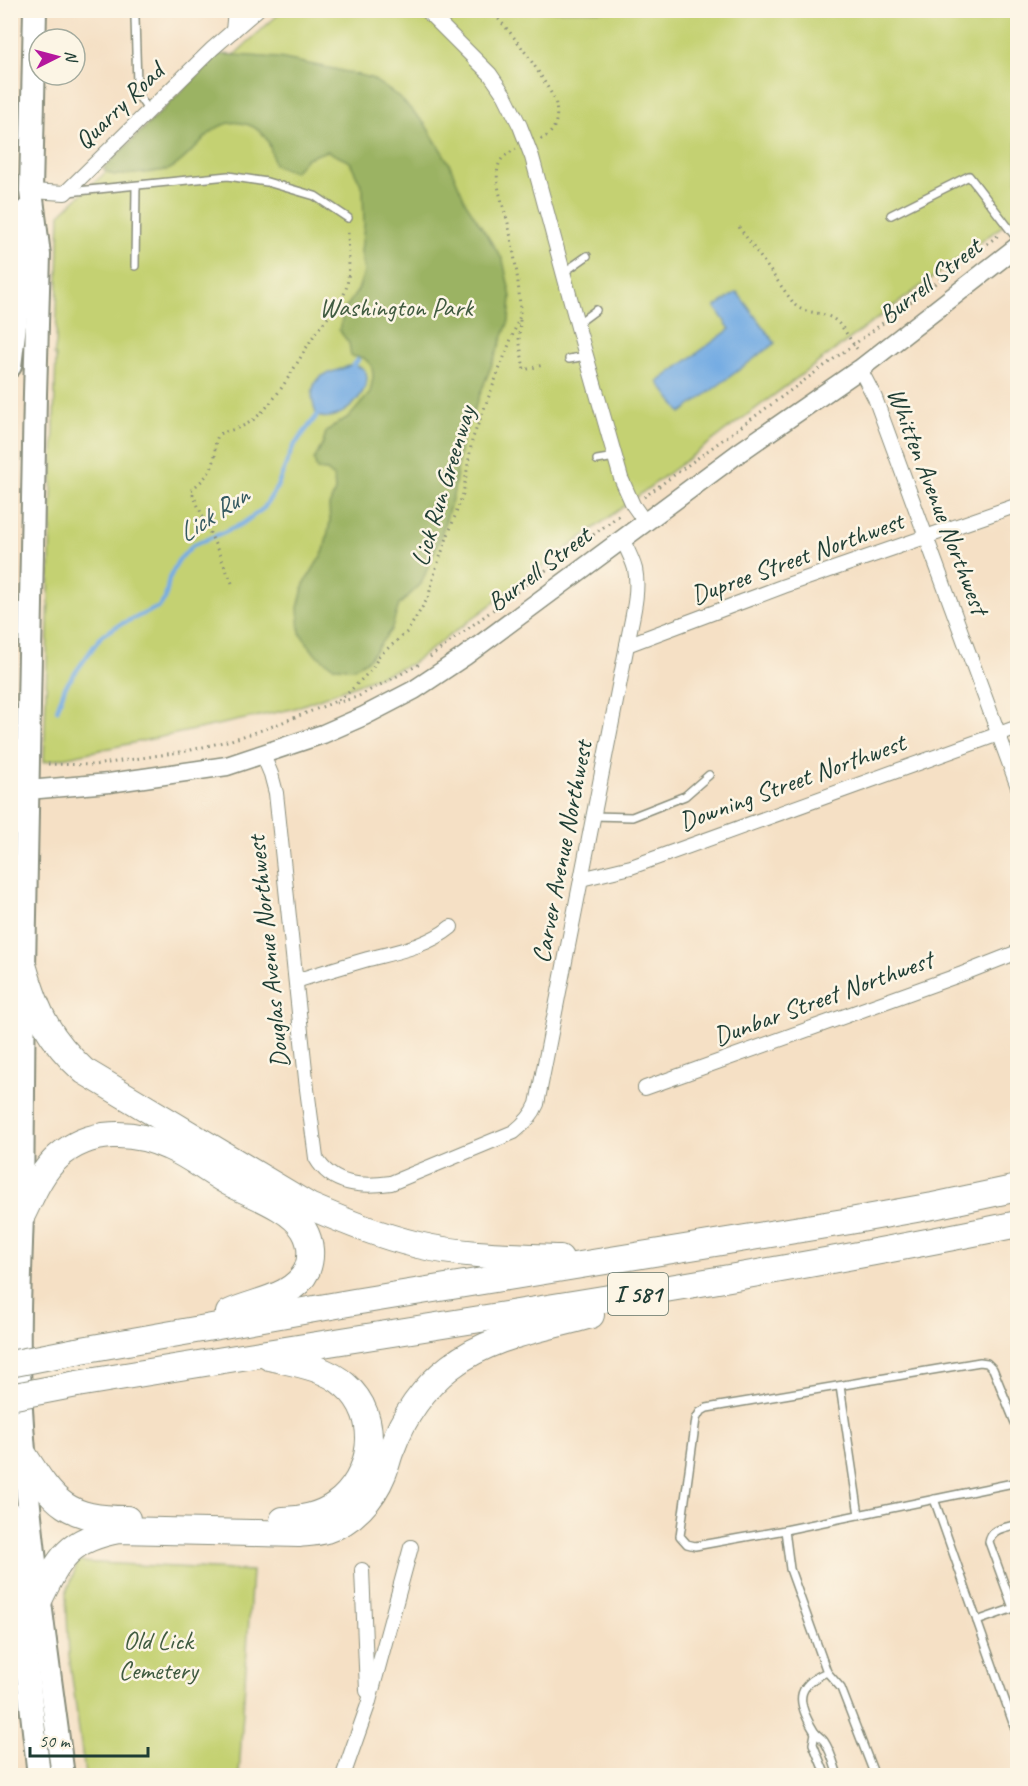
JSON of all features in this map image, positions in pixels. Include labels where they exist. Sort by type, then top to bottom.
[{"type":"highway","points":[[24,968],[32,996],[43,1021],[68,1057],[84,1071],[309,1206],[389,1237],[427,1247],[454,1252],[605,1261]]},
{"type":"highway","points":[[22,1215],[47,1169],[58,1157],[72,1147],[92,1138],[129,1134],[148,1138],[170,1147],[227,1181],[289,1213],[305,1232],[309,1243],[310,1255],[301,1281],[281,1294],[231,1312],[203,1329]]},
{"type":"highway","name":"I 581","points":[[10,1364],[365,1300],[860,1219],[1017,1188]]},
{"type":"highway","name":"I 581","points":[[10,1397],[257,1354],[692,1285],[1017,1224]]},
{"type":"highway","points":[[39,1600],[54,1570],[74,1546],[101,1533],[119,1530],[299,1534],[336,1527],[366,1504],[379,1482],[404,1421],[419,1398],[434,1381],[471,1352],[512,1335],[555,1325],[692,1285]]},
{"type":"highway","points":[[24,1455],[38,1477],[59,1501],[71,1510],[100,1519],[286,1520],[306,1518],[326,1511],[350,1491],[361,1475],[366,1462],[370,1446],[364,1412],[356,1397],[345,1385],[333,1377],[319,1370],[257,1354]]},
{"type":"main road","points":[[35,10],[31,191],[39,255],[19,791],[24,968],[19,1329],[24,1455],[39,1600],[63,1776]]},
{"type":"main road","points":[[10,366],[18,300],[21,243],[31,191]]},
{"type":"main road","points":[[10,1513],[13,1562],[39,1776]]},
{"type":"street","points":[[233,31],[235,10]]},
{"type":"street","name":"Quarry Road","points":[[65,192],[148,110],[257,10]]},
{"type":"street","points":[[425,12],[490,74],[505,96],[520,126],[621,478],[633,504],[645,522]]},
{"type":"street","points":[[31,191],[65,192]]},
{"type":"street","name":"Burrell Street","points":[[19,791],[109,783],[227,766],[323,734],[414,690],[465,656],[740,452],[865,365],[1017,246]]},
{"type":"street","name":"Whitten Avenue Northwest","points":[[865,365],[875,398],[1017,786]]},
{"type":"street","name":"Dupree Street Northwest","points":[[627,645],[784,586],[1017,505]]},
{"type":"street","name":"Carver Avenue Northwest","points":[[314,1145],[316,1158],[321,1167],[336,1178],[349,1184],[373,1186],[391,1183],[514,1132],[525,1123],[537,1104],[627,645],[636,588],[633,565],[622,539]]},
{"type":"street","name":"Downing Street Northwest","points":[[581,879],[631,867],[1017,727]]},
{"type":"street","name":"Douglas Avenue Northwest","points":[[263,755],[276,793],[314,1145]]},
{"type":"street","points":[[296,981],[430,940],[451,927]]},
{"type":"street","name":"Dunbar Street Northwest","points":[[645,1088],[1017,952]]},
{"type":"street","points":[[343,1776],[368,1705],[411,1547]]},
{"type":"street","points":[[362,1570],[368,1705]]},
{"type":"lane","points":[[133,10],[136,84],[140,98],[148,110]]},
{"type":"lane","points":[[65,192],[228,176],[267,182],[315,196],[348,218]]},
{"type":"lane","points":[[891,215],[969,176],[1017,240]]},
{"type":"lane","points":[[135,266],[136,186]]},
{"type":"lane","points":[[563,273],[587,256]]},
{"type":"lane","points":[[577,324],[597,310]]},
{"type":"lane","points":[[569,359],[586,356]]},
{"type":"lane","points":[[597,460],[615,458]]},
{"type":"lane","points":[[593,816],[632,817],[685,796],[709,775]]},
{"type":"lane","points":[[1017,1430],[993,1370],[987,1363],[980,1362],[707,1408],[700,1412],[696,1419],[680,1536],[687,1544],[695,1546],[785,1530],[1017,1482]]},
{"type":"lane","points":[[840,1386],[859,1515]]},
{"type":"lane","points":[[934,1499],[1017,1737]]},
{"type":"lane","points":[[977,1621],[1015,1607],[989,1542],[990,1535],[995,1531],[1017,1524]]},
{"type":"lane","points":[[785,1530],[790,1569],[828,1672],[841,1688],[875,1776]]},
{"type":"lane","points":[[828,1672],[813,1678],[803,1689],[801,1702],[815,1733],[823,1740],[838,1776]]},
{"type":"lane","points":[[815,1733],[813,1744],[826,1776]]},
{"type":"path","name":"Lick Run Greenway","points":[[48,764],[95,765],[187,751],[231,740],[332,704],[345,696],[372,669],[379,656],[407,632],[428,598],[436,568],[464,494],[472,440],[520,316],[510,238],[497,177],[499,163],[504,156],[546,137],[552,131],[557,116],[555,100],[529,56],[490,10]]},
{"type":"path","points":[[232,583],[190,490],[202,481],[214,463],[215,441],[219,434],[246,425],[261,413],[278,393],[316,333],[336,308],[346,288],[348,218]]},
{"type":"path","points":[[738,227],[798,309],[831,317],[841,327],[865,365]]},
{"type":"path","points":[[332,704],[357,697],[426,660],[633,504],[853,345],[1008,229]]},
{"type":"path","points":[[520,316],[519,338],[524,370],[543,365]]},
{"type":"green space","name":"Washington Park","points":[[282,11],[1017,11],[1017,215],[411,664],[292,709],[44,762],[56,355],[54,355],[60,214]]},
{"type":"green space","points":[[219,54],[279,58],[334,69],[371,78],[399,97],[425,124],[449,163],[466,203],[503,260],[511,297],[509,321],[462,440],[453,496],[440,538],[421,584],[399,605],[391,630],[368,660],[354,668],[334,667],[315,654],[300,633],[298,608],[304,584],[324,551],[330,522],[329,506],[335,491],[334,477],[327,471],[317,470],[314,460],[326,432],[350,416],[370,393],[373,377],[372,366],[364,358],[351,356],[349,343],[339,330],[345,309],[358,290],[364,272],[361,251],[364,226],[363,189],[350,162],[327,151],[307,158],[294,172],[274,165],[270,146],[264,136],[249,125],[236,122],[215,129],[180,163],[170,169],[119,175],[103,169]]},
{"type":"green space","name":"Old Lick Cemetery","points":[[78,1562],[252,1571],[239,1775],[85,1775],[69,1655],[66,1594]]},
{"type":"water","points":[[737,292],[775,343],[681,413],[658,382],[730,329],[715,307]]},
{"type":"water","points":[[348,366],[361,367],[366,374],[366,383],[361,394],[342,413],[330,417],[317,416],[312,398],[316,382],[326,374]]},
{"type":"waterway","name":"Lick Run","points":[[350,370],[358,360]]},
{"type":"waterway","name":"Lick Run","points":[[57,710],[65,687],[102,635],[159,607],[165,599],[169,579],[178,561],[192,546],[242,524],[264,508],[277,487],[293,447],[319,413]]}]
